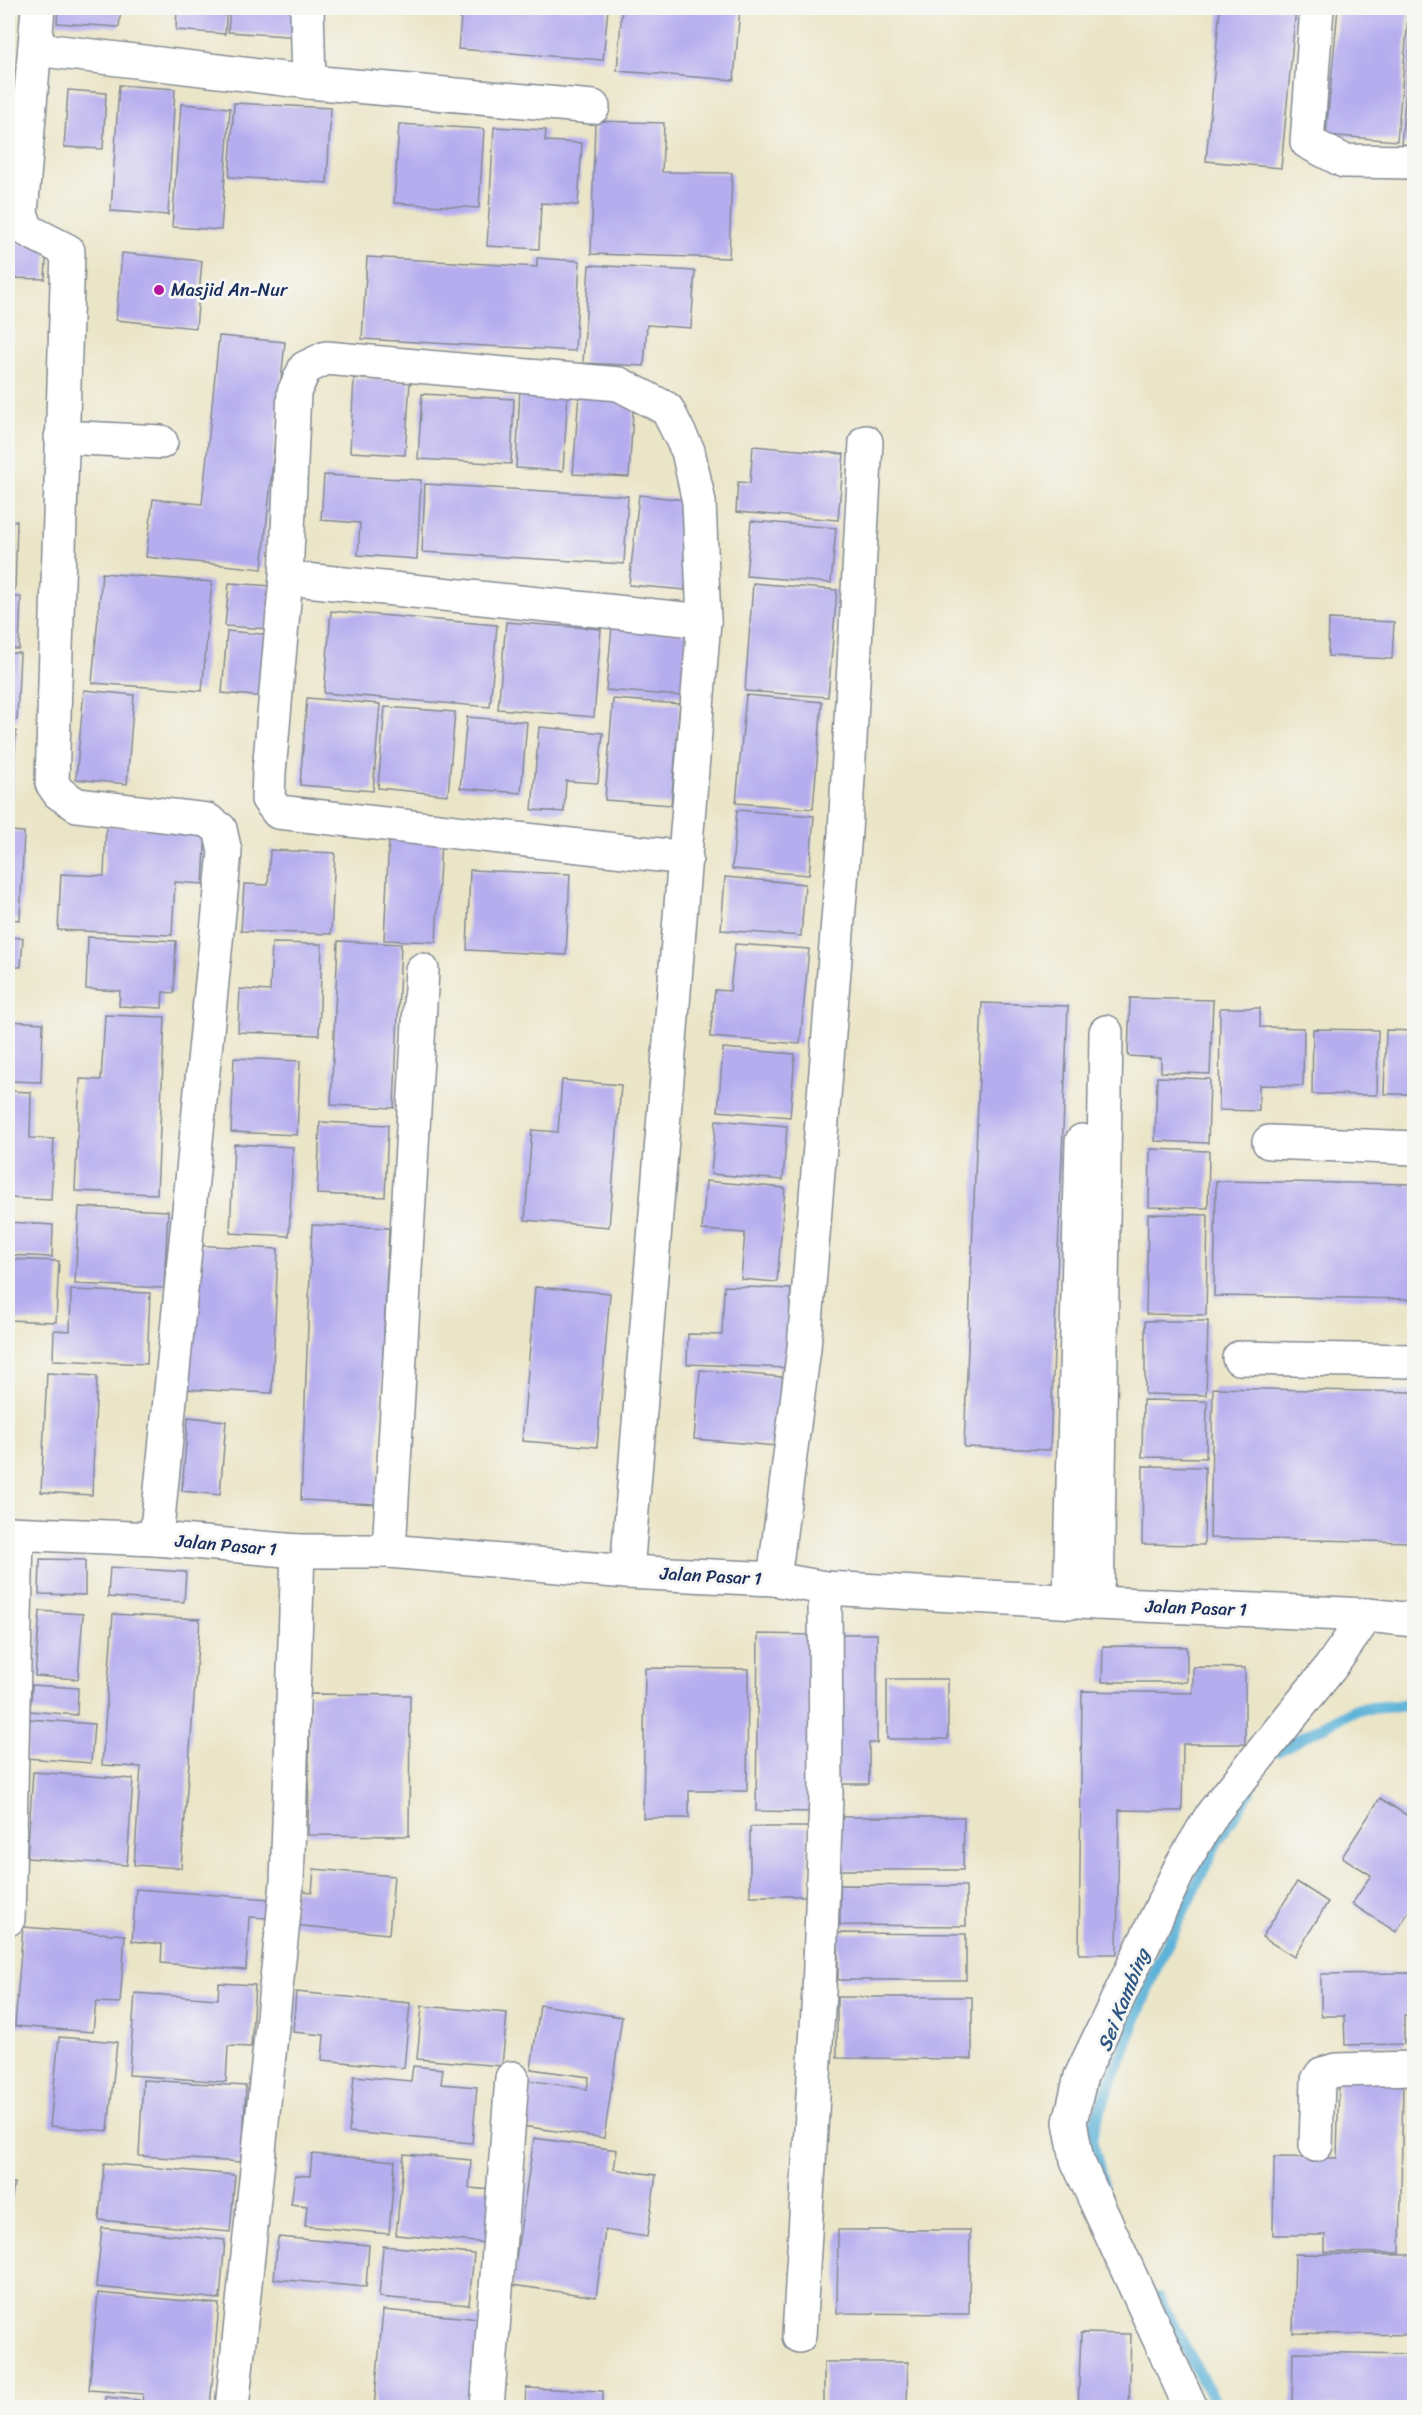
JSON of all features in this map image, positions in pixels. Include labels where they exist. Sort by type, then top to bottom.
[{"type":"street","points":[[38,8],[21,213],[27,230],[68,251],[52,783],[59,793],[76,805],[207,820],[220,829],[225,852],[156,1539]]},
{"type":"street","points":[[307,8],[309,82]]},
{"type":"street","points":[[1317,8],[1307,142],[1344,161],[1414,162]]},
{"type":"street","points":[[35,50],[309,82],[592,107]]},
{"type":"street","points":[[627,1572],[686,858],[704,621],[699,502],[688,451],[667,409],[619,384],[326,358],[305,368],[294,392],[286,578],[269,772],[268,799],[278,812],[686,858]]},
{"type":"street","points":[[61,437],[161,442]]},
{"type":"street","points":[[774,1579],[806,1313],[845,832],[866,442]]},
{"type":"street","points":[[286,578],[704,621]]},
{"type":"street","points":[[388,1551],[422,970]]},
{"type":"street","points":[[1084,1603],[1096,1031]]},
{"type":"street","points":[[1269,1142],[1414,1148]]},
{"type":"street","points":[[1239,1358],[1414,1360]]},
{"type":"street","points":[[8,1919],[16,1688],[12,1534]]},
{"type":"street","name":"Jalan Pasar 1","points":[[12,1534],[156,1539],[298,1551],[388,1551],[627,1572],[774,1579],[825,1588],[1084,1603],[1367,1615],[1414,1620]]},
{"type":"street","points":[[232,2408],[287,1883],[298,1551]]},
{"type":"street","points":[[799,2336],[818,2004],[825,1819],[825,1588]]},
{"type":"street","points":[[1191,2408],[1077,2160],[1070,2122],[1081,2076],[1180,1868],[1213,1813],[1330,1668],[1367,1615]]},
{"type":"street","points":[[1316,2145],[1318,2080],[1322,2074],[1337,2070],[1414,2068]]},
{"type":"street","points":[[487,2408],[512,2078]]},
{"type":"building","points":[[58,8],[121,8],[119,27],[57,23]]},
{"type":"building","points":[[177,8],[227,8],[225,34],[176,30]]},
{"type":"building","points":[[230,8],[303,8],[300,37],[228,32]]},
{"type":"building","points":[[462,8],[608,8],[603,60],[458,49]]},
{"type":"building","points":[[622,8],[740,8],[734,80],[617,71]]},
{"type":"building","points":[[1220,8],[1296,8],[1281,168],[1206,161]]},
{"type":"building","points":[[1338,8],[1409,8],[1397,141],[1326,135]]},
{"type":"building","points":[[1414,13],[1414,145],[1401,144]]},
{"type":"building","points":[[119,85],[175,89],[168,215],[111,211]]},
{"type":"building","points":[[68,90],[106,93],[103,149],[64,147]]},
{"type":"building","points":[[234,103],[331,108],[327,183],[229,177]]},
{"type":"building","points":[[181,104],[230,108],[221,230],[172,227]]},
{"type":"building","points":[[595,121],[664,123],[662,172],[732,173],[729,258],[591,254]]},
{"type":"building","points":[[399,124],[484,129],[479,208],[394,203]]},
{"type":"building","points":[[494,127],[546,130],[545,141],[582,143],[578,205],[541,203],[539,249],[487,246]]},
{"type":"building","points":[[8,243],[47,245],[45,279],[8,278]]},
{"type":"building","name":"Masjid An-Nur","points":[[122,253],[202,261],[196,328],[116,320]]},
{"type":"building","points":[[367,257],[537,267],[537,258],[580,261],[575,351],[362,339]]},
{"type":"building","points":[[589,265],[695,271],[691,328],[647,325],[644,366],[583,363]]},
{"type":"building","points":[[219,336],[285,342],[262,569],[146,557],[153,499],[202,504]]},
{"type":"building","points":[[354,378],[410,382],[405,455],[350,452]]},
{"type":"building","points":[[520,388],[568,392],[563,471],[516,468]]},
{"type":"building","points":[[422,394],[514,399],[511,464],[418,459]]},
{"type":"building","points":[[579,394],[634,397],[629,477],[573,474]]},
{"type":"building","points":[[753,446],[844,454],[838,520],[736,512],[738,482],[750,483]]},
{"type":"building","points":[[324,475],[421,480],[417,559],[358,555],[360,523],[321,520]]},
{"type":"building","points":[[425,484],[628,496],[624,564],[422,552]]},
{"type":"building","points":[[639,495],[695,501],[685,590],[629,585]]},
{"type":"building","points":[[8,520],[17,521],[15,590],[8,590]]},
{"type":"building","points":[[751,521],[836,528],[831,583],[746,576]]},
{"type":"building","points":[[102,573],[212,582],[202,691],[92,683]]},
{"type":"building","points":[[229,583],[272,586],[268,629],[225,626]]},
{"type":"building","points":[[753,583],[837,590],[828,697],[745,691]]},
{"type":"building","points":[[8,597],[21,597],[19,649],[8,649]]},
{"type":"building","points":[[331,611],[497,625],[490,707],[324,693]]},
{"type":"building","points":[[1329,619],[1394,622],[1392,659],[1328,656]]},
{"type":"building","points":[[506,622],[601,629],[594,717],[498,709]]},
{"type":"building","points":[[612,627],[687,633],[682,696],[606,690]]},
{"type":"building","points":[[227,631],[272,635],[267,697],[222,693]]},
{"type":"building","points":[[8,653],[20,653],[17,720],[8,719]]},
{"type":"building","points":[[84,690],[134,695],[127,784],[76,779]]},
{"type":"building","points":[[746,695],[822,702],[813,809],[736,803]]},
{"type":"building","points":[[307,698],[380,704],[373,791],[300,785]]},
{"type":"building","points":[[613,699],[680,704],[671,805],[605,800]]},
{"type":"building","points":[[385,707],[455,712],[448,795],[378,788]]},
{"type":"building","points":[[467,717],[527,722],[521,793],[460,788]]},
{"type":"building","points":[[539,727],[603,733],[598,783],[566,781],[564,812],[532,810]]},
{"type":"building","points":[[8,731],[16,731],[12,798],[8,797]]},
{"type":"building","points":[[737,810],[814,816],[809,875],[732,869]]},
{"type":"building","points":[[106,826],[206,830],[203,884],[175,882],[172,935],[58,930],[61,874],[104,876]]},
{"type":"building","points":[[8,831],[24,832],[20,920],[8,919]]},
{"type":"building","points":[[389,838],[441,840],[436,942],[384,940]]},
{"type":"building","points":[[270,850],[335,853],[331,934],[241,931],[244,884],[268,885]]},
{"type":"building","points":[[470,870],[570,874],[566,955],[467,950]]},
{"type":"building","points":[[725,877],[805,884],[801,936],[721,930]]},
{"type":"building","points":[[8,937],[23,938],[21,967],[8,967]]},
{"type":"building","points":[[88,937],[176,941],[174,993],[163,992],[162,1008],[119,1006],[120,991],[86,989]]},
{"type":"building","points":[[338,941],[401,944],[394,1108],[331,1105]]},
{"type":"building","points":[[272,943],[322,944],[319,1035],[238,1032],[240,989],[270,991]]},
{"type":"building","points":[[735,944],[809,949],[800,1044],[710,1037],[715,990],[730,991]]},
{"type":"building","points":[[1130,998],[1213,1000],[1210,1074],[1161,1072],[1161,1058],[1128,1056]]},
{"type":"building","points":[[982,1003],[1068,1006],[1050,1450],[964,1447]]},
{"type":"building","points":[[1220,1008],[1260,1008],[1260,1027],[1304,1028],[1303,1086],[1259,1085],[1259,1111],[1219,1110]]},
{"type":"building","points":[[105,1015],[165,1017],[157,1194],[75,1191],[80,1079],[101,1080]]},
{"type":"building","points":[[8,1021],[43,1023],[41,1082],[8,1081]]},
{"type":"building","points":[[1313,1029],[1378,1030],[1377,1095],[1312,1094]]},
{"type":"building","points":[[1386,1030],[1414,1031],[1414,1094],[1384,1094]]},
{"type":"building","points":[[723,1048],[795,1054],[790,1117],[718,1111]]},
{"type":"building","points":[[234,1058],[300,1061],[297,1135],[231,1132]]},
{"type":"building","points":[[1157,1077],[1210,1079],[1208,1143],[1155,1141]]},
{"type":"building","points":[[562,1080],[621,1085],[609,1227],[525,1220],[532,1130],[558,1132]]},
{"type":"building","points":[[8,1091],[31,1092],[30,1138],[54,1139],[51,1200],[8,1198]]},
{"type":"building","points":[[716,1120],[787,1126],[783,1180],[711,1174]]},
{"type":"building","points":[[320,1122],[388,1125],[385,1197],[317,1194]]},
{"type":"building","points":[[234,1144],[293,1147],[289,1236],[230,1233]]},
{"type":"building","points":[[1150,1149],[1209,1151],[1208,1208],[1149,1207]]},
{"type":"building","points":[[706,1181],[785,1188],[777,1282],[741,1279],[745,1233],[702,1230]]},
{"type":"building","points":[[1216,1181],[1414,1184],[1414,1299],[1214,1296]]},
{"type":"building","points":[[79,1207],[168,1211],[164,1288],[75,1284]]},
{"type":"building","points":[[1148,1214],[1208,1215],[1206,1315],[1146,1314]]},
{"type":"building","points":[[8,1222],[53,1225],[52,1257],[8,1255]]},
{"type":"building","points":[[312,1225],[389,1228],[376,1504],[301,1500]]},
{"type":"building","points":[[188,1245],[278,1249],[272,1393],[181,1389]]},
{"type":"building","points":[[8,1259],[59,1261],[56,1322],[8,1320]]},
{"type":"building","points":[[724,1286],[791,1289],[787,1368],[687,1364],[688,1334],[722,1335]]},
{"type":"building","points":[[535,1287],[610,1293],[597,1447],[522,1441]]},
{"type":"building","points":[[71,1290],[150,1293],[147,1364],[53,1360],[54,1330],[70,1331]]},
{"type":"building","points":[[1145,1321],[1208,1321],[1206,1395],[1145,1394]]},
{"type":"building","points":[[700,1370],[783,1377],[777,1446],[694,1439]]},
{"type":"building","points":[[47,1373],[97,1376],[92,1495],[41,1492]]},
{"type":"building","points":[[1213,1388],[1414,1392],[1414,1542],[1210,1538]]},
{"type":"building","points":[[1143,1400],[1207,1401],[1206,1458],[1142,1457]]},
{"type":"building","points":[[188,1417],[226,1421],[220,1495],[182,1491]]},
{"type":"building","points":[[1143,1466],[1205,1467],[1204,1545],[1142,1544]]},
{"type":"building","points":[[40,1559],[85,1560],[85,1595],[39,1594]]},
{"type":"building","points":[[110,1567],[186,1572],[184,1602],[108,1597]]},
{"type":"building","points":[[40,1611],[83,1614],[78,1679],[35,1676]]},
{"type":"building","points":[[113,1614],[200,1619],[181,1868],[134,1865],[141,1767],[102,1765]]},
{"type":"building","points":[[758,1634],[816,1635],[814,1812],[756,1811]]},
{"type":"building","points":[[833,1634],[877,1634],[877,1743],[869,1743],[869,1784],[833,1784]]},
{"type":"building","points":[[1103,1646],[1187,1647],[1187,1682],[1102,1682]]},
{"type":"building","points":[[1193,1667],[1245,1668],[1245,1744],[1183,1744],[1182,1811],[1119,1810],[1117,1954],[1079,1954],[1082,1691],[1193,1693]]},
{"type":"building","points":[[645,1668],[748,1669],[747,1791],[689,1791],[689,1818],[643,1818]]},
{"type":"building","points":[[887,1679],[948,1679],[948,1739],[887,1739]]},
{"type":"building","points":[[32,1685],[78,1688],[77,1715],[30,1711]]},
{"type":"building","points":[[310,1694],[410,1695],[409,1836],[308,1835]]},
{"type":"building","points":[[29,1719],[94,1724],[91,1763],[26,1758]]},
{"type":"building","points":[[33,1772],[133,1779],[127,1865],[27,1858]]},
{"type":"building","points":[[1380,1798],[1414,1820],[1414,1903],[1396,1932],[1352,1904],[1371,1875],[1342,1857]]},
{"type":"building","points":[[839,1817],[964,1817],[963,1870],[838,1870]]},
{"type":"building","points":[[750,1827],[808,1827],[807,1896],[750,1896]]},
{"type":"building","points":[[314,1869],[394,1876],[389,1934],[292,1925],[295,1890],[312,1892]]},
{"type":"building","points":[[1297,1882],[1328,1902],[1294,1957],[1262,1937]]},
{"type":"building","points":[[840,1885],[966,1886],[966,1926],[840,1925]]},
{"type":"building","points":[[136,1889],[269,1899],[267,1918],[249,1917],[246,1970],[161,1963],[162,1944],[132,1941]]},
{"type":"building","points":[[23,1927],[125,1935],[120,2003],[96,2002],[93,2032],[15,2026]]},
{"type":"building","points":[[838,1933],[966,1934],[966,1980],[838,1980]]},
{"type":"building","points":[[1414,1973],[1414,2015],[1404,2015],[1404,2044],[1345,2045],[1344,2016],[1321,2016],[1321,1974]]},
{"type":"building","points":[[219,1983],[255,1985],[251,2047],[228,2046],[226,2082],[129,2075],[135,1993],[218,1999]]},
{"type":"building","points":[[296,1992],[410,2003],[404,2068],[322,2060],[324,2035],[293,2032]]},
{"type":"building","points":[[837,1997],[972,1997],[972,2059],[837,2058]]},
{"type":"building","points":[[540,2005],[622,2017],[604,2138],[522,2126],[528,2080],[587,2089],[589,2077],[531,2069]]},
{"type":"building","points":[[422,2006],[507,2013],[502,2066],[417,2059]]},
{"type":"building","points":[[59,2037],[117,2042],[108,2131],[50,2126]]},
{"type":"building","points":[[413,2066],[443,2069],[441,2084],[477,2087],[472,2143],[349,2132],[354,2076],[411,2081]]},
{"type":"building","points":[[1339,2078],[1403,2080],[1400,2253],[1325,2252],[1325,2235],[1273,2235],[1274,2157],[1337,2158]]},
{"type":"building","points":[[143,2080],[246,2086],[242,2162],[139,2156]]},
{"type":"building","points":[[534,2138],[617,2150],[614,2169],[656,2175],[647,2237],[605,2230],[596,2297],[512,2285]]},
{"type":"building","points":[[312,2154],[395,2161],[389,2234],[305,2226],[307,2206],[291,2204],[295,2175],[310,2176]]},
{"type":"building","points":[[404,2154],[471,2160],[469,2188],[492,2190],[487,2243],[396,2235]]},
{"type":"building","points":[[104,2163],[235,2175],[230,2232],[99,2220]]},
{"type":"building","points":[[8,2183],[14,2183],[9,2216],[8,2215]]},
{"type":"building","points":[[102,2228],[225,2240],[220,2299],[96,2287]]},
{"type":"building","points":[[838,2230],[970,2230],[969,2314],[837,2313]]},
{"type":"building","points":[[278,2237],[369,2245],[366,2287],[274,2279]]},
{"type":"building","points":[[383,2246],[474,2254],[469,2305],[379,2297]]},
{"type":"building","points":[[1295,2254],[1414,2255],[1414,2335],[1293,2333]]},
{"type":"building","points":[[98,2293],[219,2304],[210,2408],[141,2408],[143,2394],[89,2390]]},
{"type":"building","points":[[383,2310],[481,2319],[473,2408],[374,2408]]},
{"type":"building","points":[[1081,2333],[1131,2334],[1129,2408],[1078,2408]]},
{"type":"building","points":[[1293,2352],[1412,2354],[1410,2407],[1292,2406]]},
{"type":"building","points":[[824,2362],[908,2362],[907,2408],[824,2408]]},
{"type":"building","points":[[526,2388],[603,2391],[603,2408],[525,2408]]},
{"type":"building","points":[[105,2397],[139,2400],[139,2408],[104,2408]]},
{"type":"waterway","name":"Sei Kambing","points":[[1277,1751],[1356,1709],[1414,1705]]},
{"type":"waterway","name":"Sei Kambing","points":[[1103,2186],[1091,2139],[1094,2125],[1154,1972],[1217,1841],[1250,1791]]},
{"type":"waterway","name":"Sei Kambing","points":[[1158,2298],[1218,2408]]},
{"type":"place","name":"Masjid An-Nur","points":[[159,290]]}]
